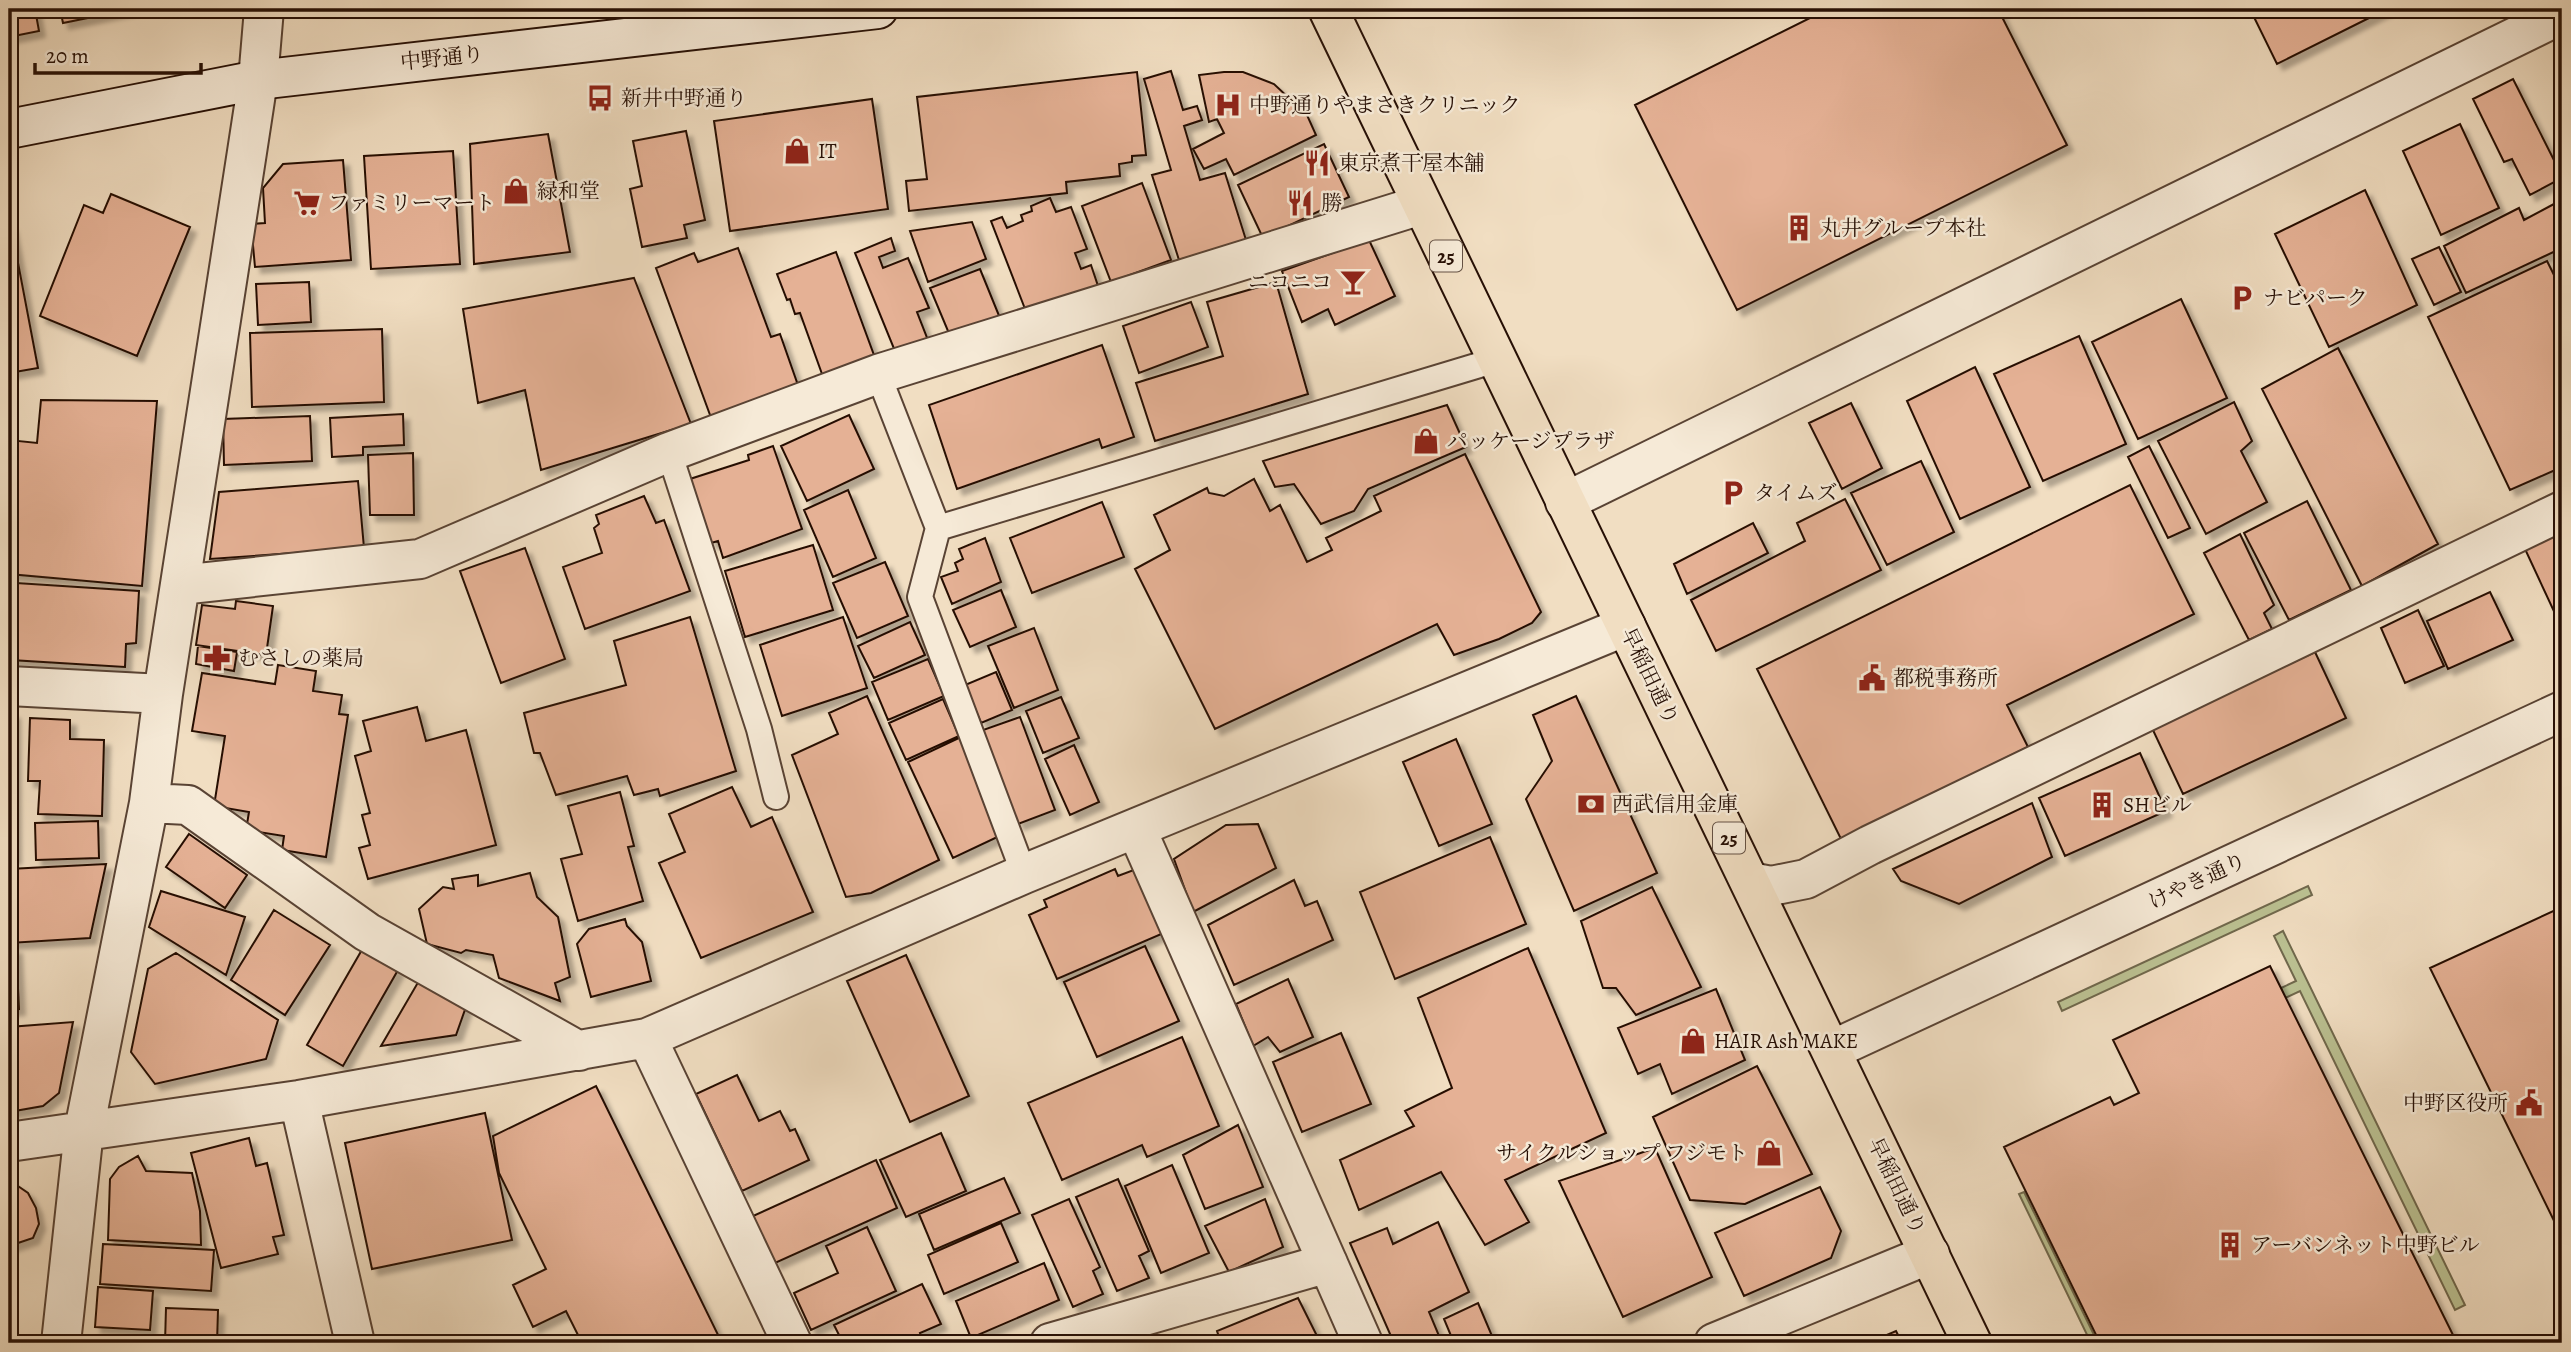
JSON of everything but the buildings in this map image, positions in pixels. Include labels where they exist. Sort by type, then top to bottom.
[{"type":"main road","name":"早稲田通り","points":[[1328,9],[1972,1343]]},
{"type":"street","points":[[61,1343],[84,1130],[149,803],[163,694],[258,79],[264,9]]},
{"type":"street","name":"中野通り","points":[[9,129],[258,79],[878,9]]},
{"type":"street","points":[[1565,502],[2562,14]]},
{"type":"street","points":[[180,585],[420,559],[669,452],[877,374],[1421,205]]},
{"type":"street","points":[[1750,882],[1771,886],[1806,879],[1870,845],[2562,511]]},
{"type":"street","points":[[9,1142],[299,1100],[647,1038],[1024,874],[1626,626]]},
{"type":"street","points":[[9,686],[163,694]]},
{"type":"street","name":"けやき通り","points":[[1832,1050],[2562,711]]},
{"type":"street","points":[[149,803],[188,806],[367,932],[579,1051]]},
{"type":"street","points":[[1136,828],[1363,1343]]},
{"type":"street","points":[[647,1038],[792,1343]]},
{"type":"street","points":[[299,1100],[355,1343]]},
{"type":"street","points":[[1714,1343],[1930,1254]]},
{"type":"street","points":[[1050,1343],[1328,1263]]},
{"type":"lane","points":[[938,528],[1496,360]]},
{"type":"lane","points":[[877,374],[938,528],[920,597],[1024,874]]},
{"type":"lane","points":[[669,452],[759,729],[776,797]]},
{"type":"green space","points":[[2308,886],[2312,895],[2062,1011],[2058,1002]]},
{"type":"green space","points":[[2283,931],[2465,1305],[2455,1310],[2300,991],[2285,998],[2281,988],[2296,981],[2274,936]]},
{"type":"green space","points":[[2024,1192],[2098,1343],[2091,1343],[2019,1194]]},
{"type":"place","name":"新井中野通り","points":[[600,98]]},
{"type":"place","name":"中野通りやまさきクリニック","points":[[1228,105]]},
{"type":"place","name":"IT","points":[[797,151]]},
{"type":"place","name":"東京煮干屋本舗","points":[[1317,163]]},
{"type":"place","name":"緑和堂","points":[[516,191]]},
{"type":"place","name":"ファミリーマート","points":[[307,203]]},
{"type":"place","name":"勝","points":[[1300,203]]},
{"type":"place","name":"丸井グループ本社","points":[[1799,228]]},
{"type":"place","name":"ニコニコ","points":[[1353,282]]},
{"type":"place","name":"ナビパーク","points":[[2242,298]]},
{"type":"place","name":"パッケージプラザ","points":[[1426,441]]},
{"type":"place","name":"タイムズ","points":[[1733,493]]},
{"type":"place","name":"むさしの薬局","points":[[217,658]]},
{"type":"place","name":"都税事務所","points":[[1872,678]]},
{"type":"place","name":"西武信用金庫","points":[[1591,804]]},
{"type":"place","name":"SHビル","points":[[2102,805]]},
{"type":"place","name":"HAIR Ash MAKE","points":[[1693,1041]]},
{"type":"place","name":"中野区役所","points":[[2529,1103]]},
{"type":"place","name":"サイクルショップ フジモト","points":[[1769,1153]]},
{"type":"place","name":"アーバンネット中野ビル","points":[[2230,1245]]}]
